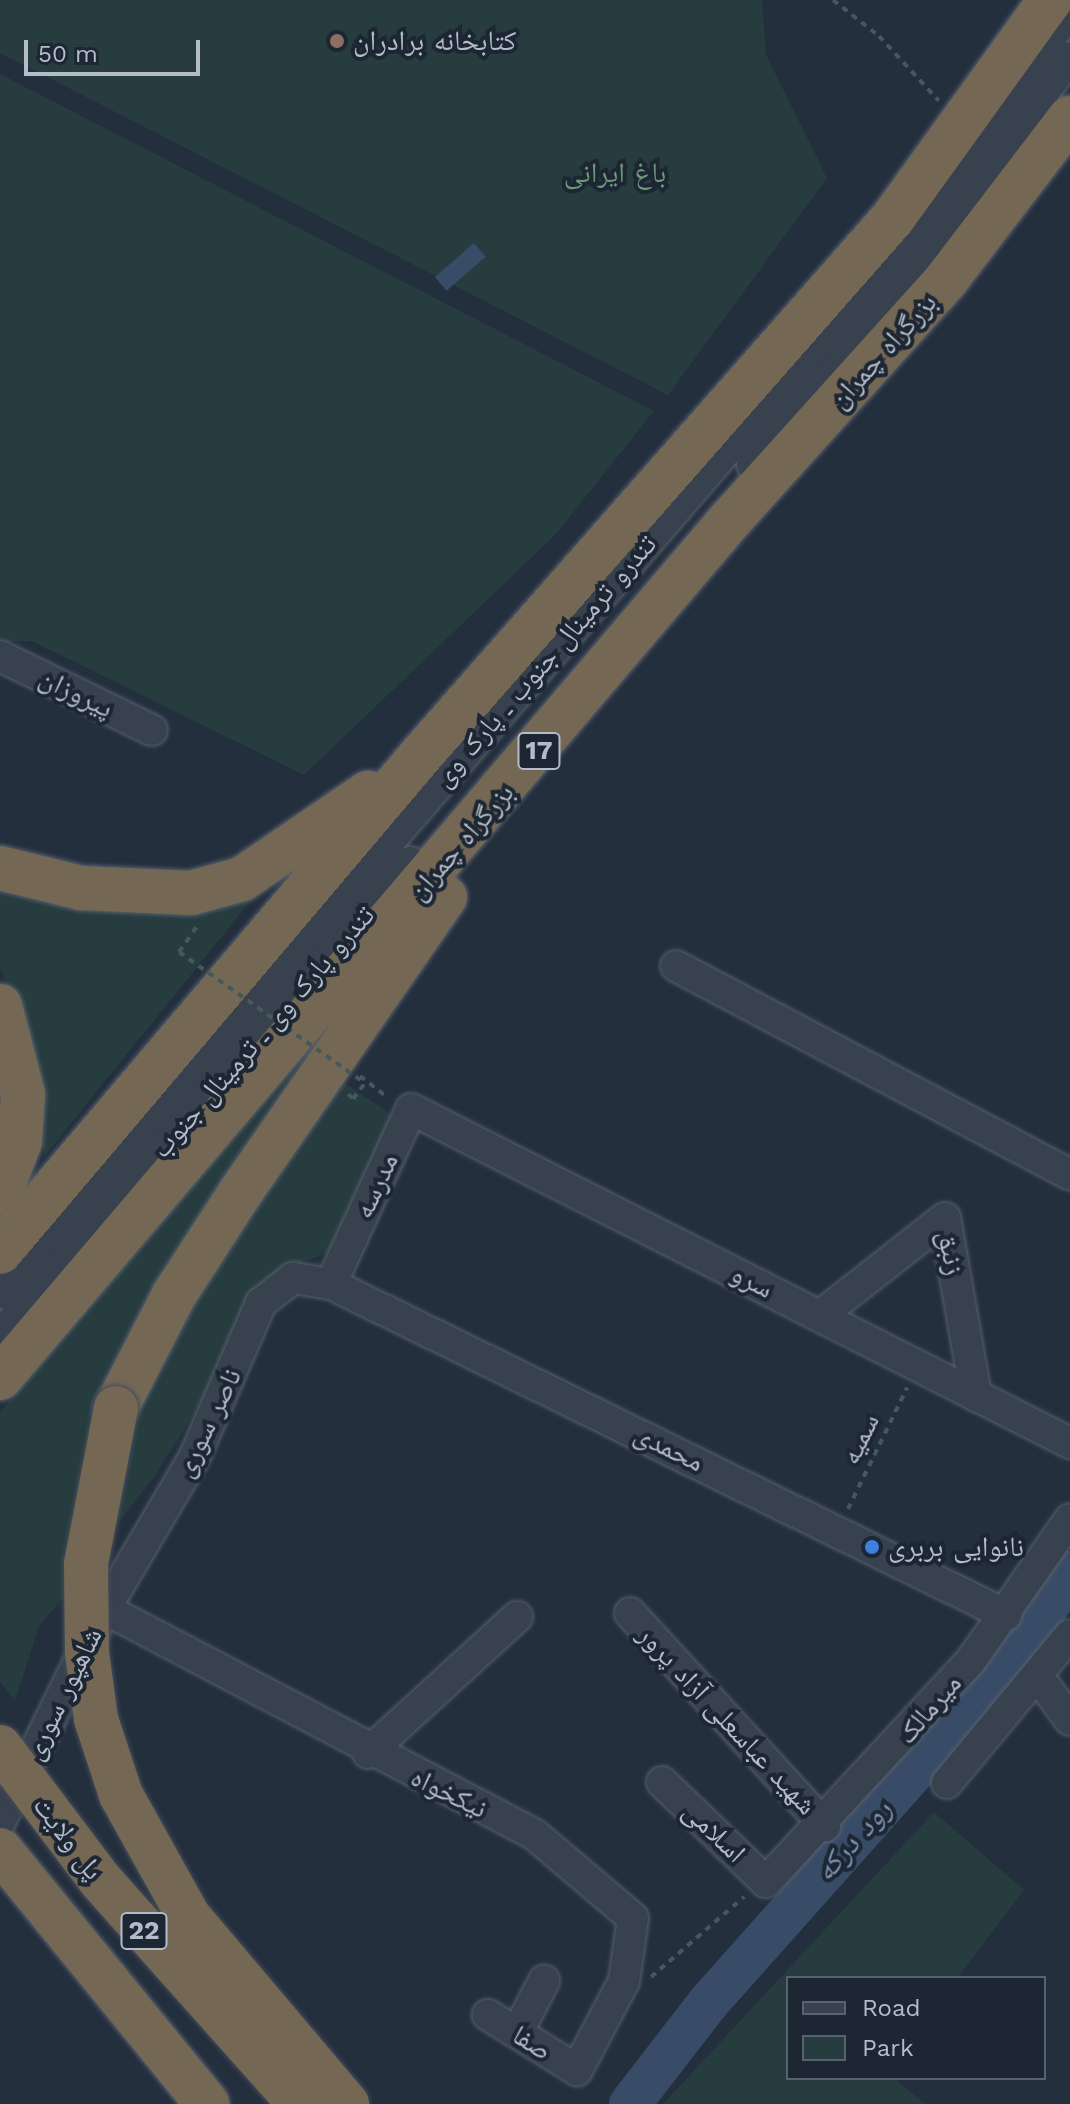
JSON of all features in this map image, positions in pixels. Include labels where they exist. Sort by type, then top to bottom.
[{"type":"highway","points":[[0,1252],[422,754],[893,218],[964,125],[1050,0]]},
{"type":"highway","name":"بزرگراه چمران","points":[[0,1378],[518,777],[730,520],[946,280],[1070,118]]},
{"type":"highway","points":[[0,868],[81,888],[191,893],[242,879],[422,754]]},
{"type":"highway","points":[[347,2104],[189,1917],[116,1780],[89,1666],[86,1564],[116,1408],[174,1295],[485,838],[518,777]]},
{"type":"highway","points":[[0,1006],[23,1094],[20,1141],[0,1193]]},
{"type":"highway","name":"پل ولایت","points":[[0,1747],[101,1881],[300,2104]]},
{"type":"highway","name":"22","points":[[0,1850],[207,2104]]},
{"type":"street","name":"تندرو ترمینال جنوب ـ پارک وی","points":[[0,1293],[373,883],[826,335],[1070,12]]},
{"type":"street","name":"تندرو پارک وی ـ ترمینال جنوب","points":[[0,1335],[373,883],[899,288],[1070,57]]},
{"type":"street","name":"پیروزان","points":[[0,656],[152,730]]},
{"type":"street","points":[[676,966],[1070,1175]]},
{"type":"street","name":"مدرسه","points":[[331,1284],[422,1114]]},
{"type":"street","name":"سرو","points":[[422,1114],[1070,1443]]},
{"type":"street","name":"زنبق","points":[[820,1316],[945,1218],[976,1396]]},
{"type":"street","name":"ناصر سوری","points":[[105,1609],[195,1456],[269,1291],[293,1278],[331,1284]]},
{"type":"street","name":"محمدی","points":[[331,1284],[1006,1615]]},
{"type":"street","name":"میرمالک","points":[[766,1882],[825,1826],[1006,1615],[1070,1519]]},
{"type":"street","name":"نیکخواه","points":[[105,1609],[368,1753],[535,1835],[584,1871],[633,1918],[624,1981],[577,2070]]},
{"type":"street","name":"شاهپور سوری","points":[[0,1822],[105,1609]]},
{"type":"street","name":"شهید عباسعلی آزاد پرور","points":[[630,1613],[825,1826]]},
{"type":"street","points":[[368,1753],[517,1617]]},
{"type":"street","points":[[947,1783],[1039,1678],[1070,1635]]},
{"type":"street","points":[[1039,1678],[1070,1720]]},
{"type":"street","name":"اسلامی","points":[[662,1782],[766,1882]]},
{"type":"street","points":[[517,2033],[544,1981]]},
{"type":"street","name":"صفا","points":[[488,2015],[577,2070]]},
{"type":"path","points":[[833,0],[879,36],[964,125]]},
{"type":"path","points":[[202,919],[179,952],[365,1083],[353,1099]]},
{"type":"path","points":[[359,1075],[422,1114]]},
{"type":"path","name":"سمیه","points":[[838,1530],[918,1366]]},
{"type":"path","points":[[624,1981],[642,1985],[766,1882]]},
{"type":"green space","name":"باغ ایرانی","points":[[0,0],[762,0],[766,55],[827,178],[668,395],[0,53]]},
{"type":"green space","points":[[0,74],[654,411],[556,534],[304,775],[32,641],[0,642]]},
{"type":"green space","points":[[264,884],[44,1157],[39,1081],[0,968],[0,886]]},
{"type":"green space","points":[[337,1013],[86,1465],[72,1512],[68,1592],[39,1626],[15,1701],[0,1681],[0,1412]]},
{"type":"green space","points":[[337,1078],[400,1120],[337,1249],[284,1270],[155,1476],[102,1543],[132,1402]]},
{"type":"green space","points":[[934,1812],[1024,1890],[959,1976],[786,1976],[786,2080],[896,2080],[925,2104],[663,2104]]},
{"type":"water","points":[[474,243],[486,257],[447,291],[435,277]]},
{"type":"waterway","name":"رود درکه","points":[[630,2104],[708,2003],[1016,1657],[1070,1572]]},
{"type":"place","name":"کتابخانه برادران","points":[[337,41]]},
{"type":"place","name":"نانوایی بربری","points":[[872,1547]]}]
